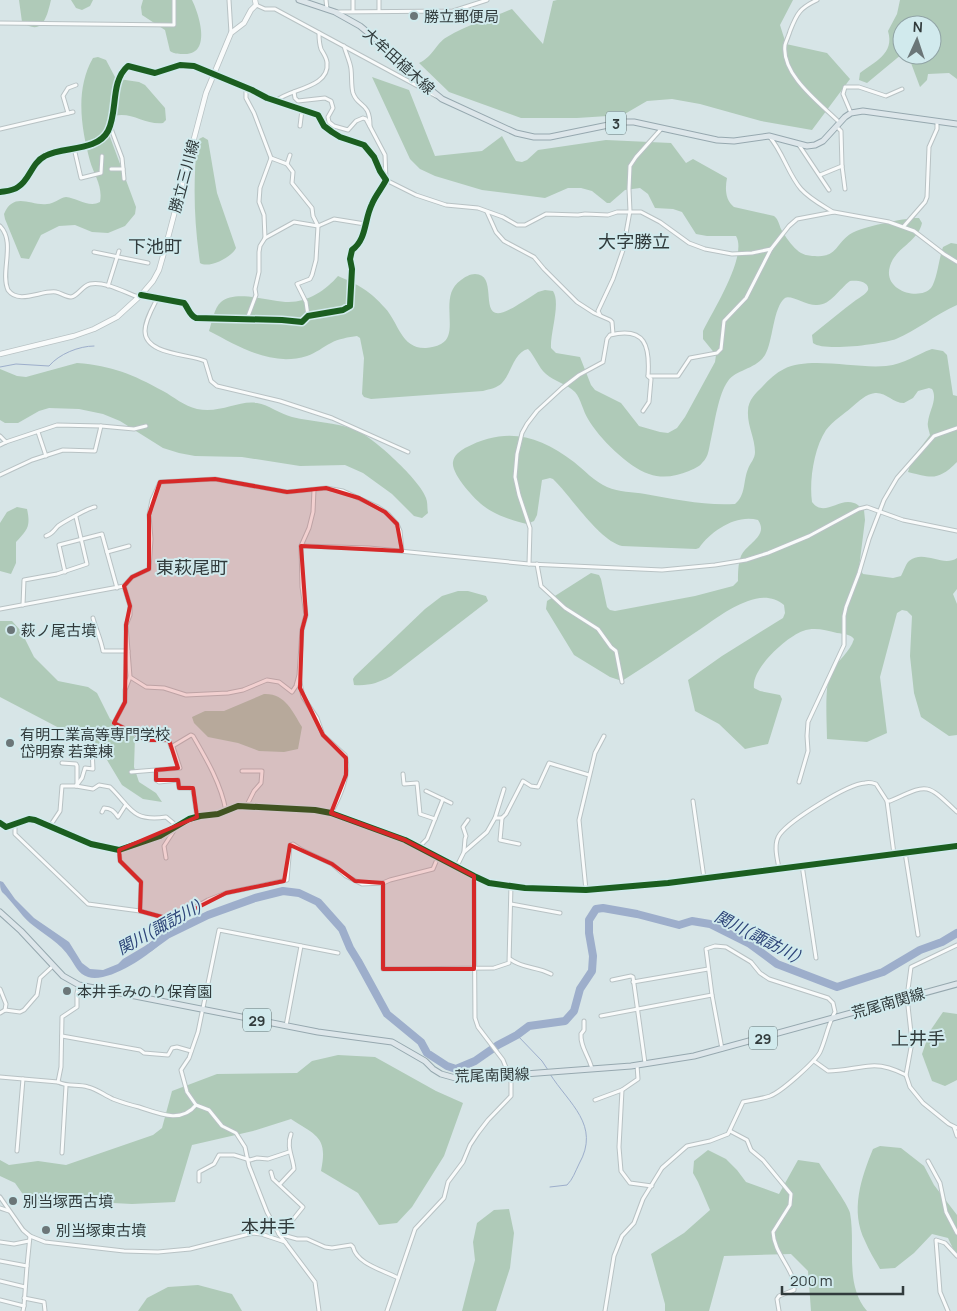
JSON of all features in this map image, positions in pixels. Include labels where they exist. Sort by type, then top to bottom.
[{"type":"main road","name":"大牟田植木線","points":[[299,0],[335,12],[360,26],[405,63],[442,99],[516,132],[534,136],[550,137],[623,122],[634,122],[717,140],[768,136],[799,144],[815,145],[823,141],[850,113]]},
{"type":"main road","name":"勝立三川線","points":[[0,354],[74,336],[94,329],[116,317],[140,296],[153,281],[159,270],[206,92],[231,34],[244,23],[256,3]]},
{"type":"main road","points":[[850,113],[872,111],[957,124]]},
{"type":"main road","name":"荒尾南関線","points":[[0,912],[21,930],[63,976],[79,985],[286,1026],[392,1042],[425,1061],[433,1069],[448,1077],[459,1079],[637,1065],[694,1056],[957,984]]},
{"type":"street","points":[[0,23],[174,25],[174,0]]},
{"type":"street","points":[[229,0],[231,34]]},
{"type":"street","points":[[326,0],[327,9]]},
{"type":"street","points":[[353,0],[353,11]]},
{"type":"street","points":[[379,0],[379,11]]},
{"type":"street","points":[[335,12],[453,11],[487,0]]},
{"type":"street","points":[[817,0],[804,6],[798,12],[785,45],[785,54],[788,64],[802,87],[838,125],[841,131],[845,189]]},
{"type":"street","points":[[256,3],[265,9],[275,9],[422,89],[455,104]]},
{"type":"street","points":[[276,101],[281,96],[314,84],[326,71],[327,64],[319,42],[319,33]]},
{"type":"street","points":[[344,46],[350,64],[352,92],[369,113],[370,127]]},
{"type":"street","points":[[0,192],[18,188],[34,164],[46,155],[101,139],[110,125],[121,75],[128,66],[155,73],[188,65],[209,72],[267,98],[318,115],[324,126],[340,137],[364,145],[386,180],[416,195],[442,204],[478,208],[503,217],[517,225],[525,225],[546,214],[608,215],[618,212],[641,212],[660,222],[689,243],[715,252],[732,254],[752,253],[772,249]]},
{"type":"street","points":[[68,113],[63,96],[68,88],[76,85]]},
{"type":"street","points":[[850,113],[843,94],[845,87],[859,87],[886,96],[902,89]]},
{"type":"street","points":[[246,88],[246,98],[254,113],[271,158],[260,188],[259,202],[264,215],[265,238]]},
{"type":"street","points":[[0,226],[6,234],[5,284],[10,292],[22,297],[56,292],[70,297],[89,284],[108,286],[140,296],[158,297],[184,303],[191,316],[196,318],[292,320],[302,322],[308,316],[343,310],[350,306],[352,268],[350,259],[352,250],[357,247],[363,237],[372,202],[386,180],[385,155],[366,119],[363,118],[356,121],[348,130],[334,126],[329,122],[328,117],[334,108],[332,101],[325,98],[298,101],[294,98],[294,92]]},
{"type":"street","points":[[300,126],[302,110]]},
{"type":"street","points":[[0,129],[73,112]]},
{"type":"street","points":[[904,226],[925,202],[927,197],[929,147],[938,122]]},
{"type":"street","points":[[110,125],[122,158],[124,178]]},
{"type":"street","points":[[600,315],[598,311],[614,278],[624,250],[630,211],[630,166],[662,128]]},
{"type":"street","points":[[768,136],[776,144],[795,181],[802,190],[819,204],[834,212],[904,226],[957,262]]},
{"type":"street","points":[[799,144],[829,190]]},
{"type":"street","points":[[74,148],[81,178],[101,173],[102,156]]},
{"type":"street","points":[[287,164],[290,155]]},
{"type":"street","points":[[271,158],[287,164],[292,172],[292,183],[312,208],[313,216],[318,226],[316,260],[312,275],[310,278],[297,284],[306,302],[308,316]]},
{"type":"street","points":[[820,175],[842,166]]},
{"type":"street","points":[[111,169],[123,169]]},
{"type":"street","points":[[487,211],[496,232],[504,241],[534,257],[568,294],[583,306],[610,320],[612,322],[613,334]]},
{"type":"street","points":[[648,376],[678,376],[690,358],[717,353],[721,350],[724,320],[746,298],[772,249],[789,226],[797,219],[834,212]]},
{"type":"street","points":[[247,319],[256,295],[255,289],[259,272],[258,252],[265,238],[294,222],[318,226],[334,219],[365,224]]},
{"type":"street","points":[[108,286],[119,251]]},
{"type":"street","points":[[94,252],[148,263]]},
{"type":"street","points":[[158,297],[148,319],[145,332],[150,342],[166,352],[205,361],[208,375],[216,386],[280,401],[332,418],[408,452]]},
{"type":"street","points":[[529,564],[530,528],[515,476],[516,454],[522,433],[527,424],[537,411],[562,388],[603,362],[607,339],[613,334],[634,334],[642,338],[646,346],[649,358],[648,376],[651,380],[650,402],[643,412]]},
{"type":"street","points":[[0,446],[6,442],[56,425],[134,429],[146,426]]},
{"type":"street","points":[[0,474],[63,450],[95,451],[100,426]]},
{"type":"street","points":[[799,782],[808,752],[808,722],[844,645],[844,616],[846,607],[880,513],[897,478],[929,441],[941,433],[957,428]]},
{"type":"street","points":[[38,432],[46,456]]},
{"type":"street","points":[[0,436],[6,442]]},
{"type":"street","points":[[0,609],[117,588],[124,586],[132,577],[149,569],[151,539],[149,515],[152,500],[160,482],[215,479],[288,492],[326,488],[343,491],[385,512],[400,531],[402,551]]},
{"type":"street","points":[[130,677],[146,687],[164,688],[186,695],[228,693],[243,690],[267,680],[279,682],[292,692],[299,675],[302,630],[306,615],[302,586],[301,546],[309,528],[313,512],[314,490]]},
{"type":"street","points":[[46,536],[52,534],[59,525],[94,506]]},
{"type":"street","points":[[301,546],[369,548],[529,564],[662,570],[746,560],[785,547],[860,508],[868,507],[903,520],[957,532]]},
{"type":"street","points":[[23,605],[24,580],[65,572],[87,564],[76,516]]},
{"type":"street","points":[[65,572],[59,545],[102,534],[117,588]]},
{"type":"street","points":[[107,552],[128,546]]},
{"type":"street","points":[[537,564],[540,586],[565,608],[598,629],[616,651],[622,682]]},
{"type":"street","points":[[124,586],[130,606],[130,615],[126,625],[130,677],[125,690],[125,702],[114,723],[147,740],[169,740],[180,768],[131,772]]},
{"type":"street","points":[[93,618],[97,634],[102,641],[103,651],[128,651]]},
{"type":"street","points":[[299,675],[303,697],[317,718],[323,735],[345,754],[346,758],[346,775],[339,800],[331,813]]},
{"type":"street","points":[[172,747],[191,735],[193,736],[214,773],[224,798],[226,810]]},
{"type":"street","points":[[586,890],[579,820],[595,753],[604,736]]},
{"type":"street","points":[[76,786],[82,778],[85,768],[93,769],[92,749]]},
{"type":"street","points":[[62,763],[76,764],[78,766],[76,786]]},
{"type":"street","points":[[519,844],[500,840],[502,818],[506,814],[523,781],[531,786],[538,787],[549,763],[590,775]]},
{"type":"street","points":[[156,770],[156,780],[159,782],[178,780],[179,788],[190,788],[193,790],[197,817]]},
{"type":"street","points":[[242,771],[262,770],[261,783],[246,806]]},
{"type":"street","points":[[402,774],[404,784],[417,783],[420,814],[435,819]]},
{"type":"street","points":[[779,868],[776,846],[780,834],[824,801],[865,783],[876,784],[887,800],[894,854]]},
{"type":"street","points":[[50,826],[60,811],[62,786],[93,789],[99,785],[110,787],[125,806],[139,816],[166,817],[177,827]]},
{"type":"street","points":[[887,800],[890,801],[922,788],[930,788],[957,812]]},
{"type":"street","points":[[457,866],[464,852],[487,832],[495,818],[504,789]]},
{"type":"street","points":[[426,791],[452,803]]},
{"type":"street","points":[[419,847],[427,839],[443,799]]},
{"type":"street","points":[[692,801],[704,878]]},
{"type":"street","points":[[102,812],[104,808],[108,808],[113,810],[118,817],[125,806]]},
{"type":"street","points":[[0,823],[6,827],[30,819],[35,820],[91,844],[119,850],[160,836],[197,817],[218,814],[238,806],[292,808],[331,813],[405,840],[489,883],[525,888],[586,890],[704,878],[957,846]]},
{"type":"street","points":[[495,818],[502,818]]},
{"type":"street","points":[[464,852],[464,839],[466,836],[463,827],[468,820]]},
{"type":"street","points":[[15,825],[15,834],[88,904],[140,911],[173,920],[226,892],[287,880],[290,846],[293,844],[332,864],[362,884],[383,884],[390,880],[433,869],[438,857]]},
{"type":"street","points":[[166,858],[164,846],[177,827]]},
{"type":"street","points":[[119,850],[120,861],[140,882],[140,911]]},
{"type":"street","points":[[905,852],[918,935]]},
{"type":"street","points":[[802,865],[816,958]]},
{"type":"street","points":[[386,1311],[414,1229],[444,1198],[448,1182],[463,1162],[470,1145],[478,1133],[511,1096],[510,1075],[503,1060],[478,1027],[475,1018],[474,876]]},
{"type":"street","points":[[383,884],[383,969],[474,969],[494,968],[509,963],[511,885]]},
{"type":"street","points":[[511,904],[560,913]]},
{"type":"street","points":[[319,1311],[315,1282],[267,1212],[248,1160],[245,1146],[236,1133],[222,1126],[209,1110],[196,1105],[187,1092],[181,1070],[189,1058],[198,1032],[219,930],[338,953]]},
{"type":"street","points":[[957,945],[912,967],[907,997],[912,1038],[906,1074],[914,1094],[922,1103],[955,1127],[957,1136]]},
{"type":"street","points":[[286,1026],[301,946]]},
{"type":"street","points":[[605,1311],[614,1256],[622,1236],[634,1223],[643,1199],[662,1168],[687,1146],[720,1138],[730,1131],[743,1102],[770,1096],[777,1092],[814,1060],[835,1012],[833,1003],[828,998],[769,979],[760,973],[751,962],[726,948],[715,946],[706,950],[722,1049]]},
{"type":"street","points":[[510,959],[516,964],[541,969],[551,974]]},
{"type":"street","points":[[0,1013],[5,1010],[20,1012],[24,1010],[37,995],[40,978],[53,966]]},
{"type":"street","points":[[634,982],[708,969]]},
{"type":"street","points":[[612,980],[633,977],[645,1064]]},
{"type":"street","points":[[58,1082],[61,1067],[62,1018],[77,1007],[79,985]]},
{"type":"street","points":[[0,989],[6,1004],[5,1010]]},
{"type":"street","points":[[601,1016],[712,996]]},
{"type":"street","points":[[584,1021],[581,1045],[588,1056],[592,1069]]},
{"type":"street","points":[[62,1036],[140,1050],[144,1053],[168,1055],[172,1048],[177,1047],[191,1051]]},
{"type":"street","points":[[814,1060],[828,1071],[879,1066],[906,1074]]},
{"type":"street","points":[[595,1100],[622,1090],[638,1079],[637,1065]]},
{"type":"street","points":[[0,1077],[58,1082],[66,1086],[88,1086],[112,1099],[166,1116],[186,1114],[196,1105]]},
{"type":"street","points":[[17,1151],[23,1079]]},
{"type":"street","points":[[62,1153],[66,1086]]},
{"type":"street","points":[[622,1090],[619,1133],[621,1171],[630,1183],[652,1186]]},
{"type":"street","points":[[730,1131],[747,1140],[751,1150],[763,1160],[791,1194],[790,1205],[773,1232],[776,1248],[792,1275],[794,1284],[794,1290],[779,1296],[777,1299],[779,1311]]},
{"type":"street","points":[[280,1184],[294,1169],[289,1152],[288,1140],[290,1134]]},
{"type":"street","points":[[199,1181],[200,1172],[214,1164],[218,1155],[234,1155],[248,1160],[268,1159],[289,1152]]},
{"type":"street","points":[[928,1161],[940,1183],[946,1212],[957,1233]]},
{"type":"street","points":[[271,1172],[273,1179],[303,1206],[281,1235]]},
{"type":"street","points":[[0,1197],[22,1230],[30,1236],[45,1242],[138,1252],[190,1249],[227,1238],[253,1234],[261,1234],[286,1242]]},
{"type":"street","points":[[0,1208],[10,1211]]},
{"type":"street","points":[[281,1235],[297,1239],[307,1239],[325,1247],[354,1246],[356,1256],[398,1278]]},
{"type":"street","points":[[23,1311],[30,1236]]},
{"type":"street","points":[[948,1311],[940,1292],[936,1240],[945,1243],[957,1256]]},
{"type":"street","points":[[0,1242],[14,1244],[29,1242]]},
{"type":"street","points":[[0,1261],[27,1266]]},
{"type":"street","points":[[0,1281],[25,1286]]},
{"type":"street","points":[[24,1298],[44,1302],[44,1311]]},
{"type":"street","points":[[0,1300],[24,1306]]},
{"type":"highlighted area","points":[[215,479],[287,492],[326,488],[359,498],[385,512],[397,524],[402,551],[301,546],[306,615],[302,630],[300,688],[323,735],[346,758],[346,775],[331,813],[405,840],[474,876],[474,969],[383,969],[383,883],[355,881],[332,864],[290,845],[284,881],[226,893],[173,920],[140,911],[141,882],[120,861],[119,850],[197,817],[193,788],[179,788],[178,780],[156,780],[156,770],[178,768],[169,740],[147,740],[114,723],[125,702],[126,625],[130,606],[124,586],[132,577],[149,569],[149,515],[160,482]]},
{"type":"green space","points":[[19,0],[51,0],[43,23],[35,27],[22,22]]},
{"type":"green space","points":[[71,0],[93,0],[90,6],[82,10],[76,8]]},
{"type":"green space","points":[[143,0],[192,0],[200,23],[201,41],[198,48],[193,52],[185,54],[170,51],[165,30],[142,15],[141,7]]},
{"type":"green space","points":[[793,0],[780,25],[786,44],[827,53],[850,79],[812,130],[761,121],[700,104],[672,99],[647,101],[623,115],[577,118],[521,118],[449,92],[419,63],[428,57],[447,37],[471,25],[512,9],[543,44],[553,1]]},
{"type":"green space","points":[[900,0],[957,0],[957,79],[949,73],[928,74],[927,80],[920,87],[912,65],[942,65],[942,15],[897,14]]},
{"type":"green space","points":[[892,23],[892,62],[867,83],[859,80],[860,73],[882,57],[889,46],[888,31]]},
{"type":"green space","points":[[98,57],[106,60],[115,77],[145,85],[165,108],[166,120],[163,123],[120,115],[114,116],[109,127],[110,137],[136,207],[135,214],[125,226],[108,233],[92,232],[75,225],[59,226],[41,235],[29,259],[21,258],[4,214],[13,203],[23,201],[50,204],[66,197],[92,204],[100,202],[99,186],[90,161],[84,135],[81,109],[87,70],[93,58]]},
{"type":"green space","points":[[372,77],[409,90],[435,156],[482,151],[502,136],[516,161],[522,162],[538,150],[606,140],[671,143],[686,163],[693,159],[727,178],[726,194],[734,207],[774,216],[790,243],[799,252],[806,255],[828,255],[852,233],[865,228],[919,218],[922,223],[920,230],[897,254],[890,266],[889,275],[891,282],[903,291],[919,294],[926,292],[933,284],[943,247],[951,243],[957,244],[957,305],[896,339],[866,345],[829,347],[813,343],[812,335],[866,293],[868,290],[867,285],[858,281],[850,281],[831,300],[817,305],[785,298],[778,309],[765,355],[756,364],[731,377],[725,387],[717,409],[708,452],[704,461],[689,471],[664,477],[649,474],[623,459],[593,427],[575,392],[546,374],[528,349],[519,354],[502,383],[493,388],[483,391],[371,399],[364,397],[362,394],[364,358],[360,338],[357,336],[334,342],[307,356],[281,359],[256,354],[209,331],[213,315],[221,302],[227,298],[244,296],[289,302],[303,300],[328,286],[338,276],[374,297],[390,314],[401,334],[411,344],[418,347],[434,347],[447,339],[450,324],[449,305],[454,287],[464,278],[475,274],[483,277],[487,283],[491,309],[495,313],[504,312],[538,292],[545,290],[553,291],[556,310],[551,348],[556,353],[580,357],[591,385],[595,390],[621,403],[639,426],[668,433],[677,428],[685,417],[715,362],[716,355],[703,339],[703,331],[721,298],[733,270],[737,257],[738,245],[736,236],[696,234],[682,212],[673,209],[655,208],[648,194],[640,188],[625,190],[610,203],[607,203],[592,191],[581,188],[568,188],[545,198],[482,190],[435,176],[420,169],[410,159]]},
{"type":"green space","points":[[203,137],[208,140],[217,193],[236,248],[225,258],[209,264],[200,263],[195,218],[197,143]]},
{"type":"green space","points":[[932,349],[943,351],[947,355],[953,395],[957,396],[957,462],[939,475],[923,476],[908,472],[912,459],[930,435],[928,424],[934,401],[932,389],[918,391],[913,398],[904,403],[900,403],[883,394],[875,393],[860,400],[826,430],[818,446],[812,475],[811,494],[812,502],[822,508],[848,502],[864,510],[865,520],[859,568],[863,574],[893,578],[901,576],[909,561],[915,558],[927,557],[952,561],[957,558],[957,589],[953,594],[957,604],[957,735],[949,736],[921,717],[914,693],[910,656],[912,616],[907,611],[902,610],[897,613],[880,677],[887,733],[867,742],[827,739],[826,714],[829,678],[831,672],[850,648],[854,639],[847,634],[811,629],[796,634],[779,647],[758,672],[754,688],[780,695],[782,699],[768,744],[745,749],[719,724],[695,711],[688,680],[722,656],[783,618],[785,613],[784,605],[780,602],[771,598],[757,598],[733,608],[622,681],[610,677],[574,655],[546,609],[547,601],[591,573],[599,575],[607,607],[615,611],[695,596],[733,586],[738,581],[741,556],[761,531],[758,520],[741,519],[725,525],[696,549],[622,546],[613,542],[594,527],[553,479],[542,480],[537,515],[534,521],[527,524],[505,517],[485,507],[464,486],[453,467],[453,462],[458,454],[465,448],[480,441],[494,437],[522,437],[548,445],[574,462],[598,482],[612,489],[690,502],[735,504],[741,496],[746,474],[755,454],[748,416],[749,403],[755,394],[778,372],[795,365],[807,363],[893,365]]},
{"type":"green space","points":[[77,363],[101,366],[132,375],[192,408],[213,410],[243,403],[257,403],[292,417],[340,425],[356,430],[384,450],[415,481],[426,498],[428,513],[422,518],[414,516],[392,494],[363,473],[345,465],[300,466],[242,457],[195,456],[179,453],[163,448],[120,421],[103,414],[79,409],[49,408],[39,411],[18,423],[5,423],[0,420],[0,369],[17,376],[26,377]]},
{"type":"green space","points":[[17,507],[27,509],[29,520],[27,528],[16,542],[16,563],[11,574],[0,571],[0,523],[7,512]]},
{"type":"green space","points":[[458,591],[468,591],[486,596],[488,601],[391,676],[373,684],[354,685],[353,679],[355,676],[425,609],[442,596]]},
{"type":"green space","points":[[0,621],[12,621],[21,631],[34,657],[58,681],[88,687],[97,693],[110,719],[135,737],[134,767],[139,782],[156,793],[162,802],[143,799],[122,785],[107,760],[84,741],[0,697]]},
{"type":"green space","points":[[264,694],[283,700],[295,715],[302,727],[298,749],[284,752],[259,751],[238,743],[208,737],[194,723],[192,717],[205,711],[224,711]]},
{"type":"green space","points":[[943,1012],[957,1014],[957,1080],[945,1086],[932,1081],[922,1054],[930,1031]]},
{"type":"green space","points":[[338,1055],[375,1057],[436,1091],[463,1103],[444,1156],[412,1207],[397,1223],[379,1225],[358,1193],[321,1171],[323,1151],[321,1144],[314,1134],[291,1119],[253,1131],[192,1145],[175,1202],[113,1203],[96,1197],[73,1198],[55,1207],[38,1205],[22,1193],[15,1183],[0,1176],[0,1160],[9,1165],[38,1161],[66,1165],[153,1135],[162,1128],[172,1091],[217,1074],[297,1073],[312,1061]]},
{"type":"green space","points":[[880,1146],[901,1148],[924,1166],[934,1185],[957,1215],[957,1257],[948,1238],[932,1234],[914,1253],[895,1268],[880,1269],[868,1248],[861,1230],[858,1206],[861,1183],[873,1149]]},
{"type":"green space","points":[[708,1150],[726,1159],[746,1182],[779,1194],[798,1160],[819,1163],[850,1213],[855,1289],[867,1311],[811,1311],[808,1271],[791,1254],[724,1256],[709,1311],[665,1311],[665,1304],[651,1254],[684,1233],[710,1210],[693,1173],[694,1161]]},
{"type":"green space","points":[[509,1209],[514,1233],[510,1268],[496,1311],[462,1311],[475,1260],[473,1242],[477,1223],[494,1210]]},
{"type":"green space","points":[[198,1285],[232,1294],[242,1311],[138,1311],[147,1298],[168,1287]]},
{"type":"water","points":[[0,881],[3,882],[15,899],[34,918],[69,942],[82,963],[90,969],[103,970],[118,964],[155,940],[159,945],[136,962],[116,973],[96,978],[85,976],[79,972],[62,948],[23,916],[2,892]]},
{"type":"waterway","points":[[0,367],[16,364],[49,366],[58,358],[70,352],[82,347],[94,346]]},
{"type":"waterway","name":"関川(諏訪川)","points":[[149,948],[167,935],[208,915],[255,898],[283,891],[299,893],[318,902],[342,929],[350,948],[387,1014],[421,1042],[427,1053],[447,1066],[456,1069],[475,1061],[529,1026],[565,1021],[574,1011],[580,989],[592,971],[593,956],[589,920],[596,909],[603,908],[637,914],[679,925],[692,921],[710,924],[750,944],[777,964],[837,987],[883,972],[920,950],[942,942],[957,933]]},
{"type":"waterway","points":[[517,1035],[548,1070]]},
{"type":"waterway","points":[[550,1074],[580,1116],[585,1126],[586,1138],[585,1150],[571,1180],[567,1185],[550,1187]]},
{"type":"cycle path","points":[[0,192],[9,191],[22,184],[40,159],[45,156],[88,146],[103,138],[111,123],[116,88],[122,72],[128,66],[155,73],[180,65],[194,66],[267,98],[318,115],[324,126],[340,137],[364,145],[374,157],[386,180],[369,210],[363,235],[357,246],[352,250],[350,259],[352,269],[350,306],[343,310],[308,316],[302,322],[196,318],[190,314],[184,303],[141,295]]},
{"type":"cycle path","points":[[0,823],[6,827],[29,819],[35,820],[91,844],[119,850],[160,836],[189,819],[218,814],[238,806],[315,810],[331,813],[405,840],[489,883],[525,888],[586,890],[668,883],[957,846]]},
{"type":"place","name":"勝立郵便局","points":[[414,16]]},
{"type":"place","name":"萩ノ尾古墳","points":[[11,630]]},
{"type":"place","name":"有明工業高等専門学校 岱明寮 若葉棟","points":[[10,743]]},
{"type":"place","name":"本井手みのり保育園","points":[[67,991]]},
{"type":"place","name":"別当塚西古墳","points":[[13,1201]]},
{"type":"place","name":"別当塚東古墳","points":[[46,1230]]},
{"type":"district","name":"大字勝立","points":[[634,241]]},
{"type":"district","name":"下池町","points":[[155,246]]},
{"type":"district","name":"東萩尾町","points":[[192,567]]},
{"type":"district","name":"上井手","points":[[918,1038]]},
{"type":"district","name":"本井手","points":[[268,1226]]}]
